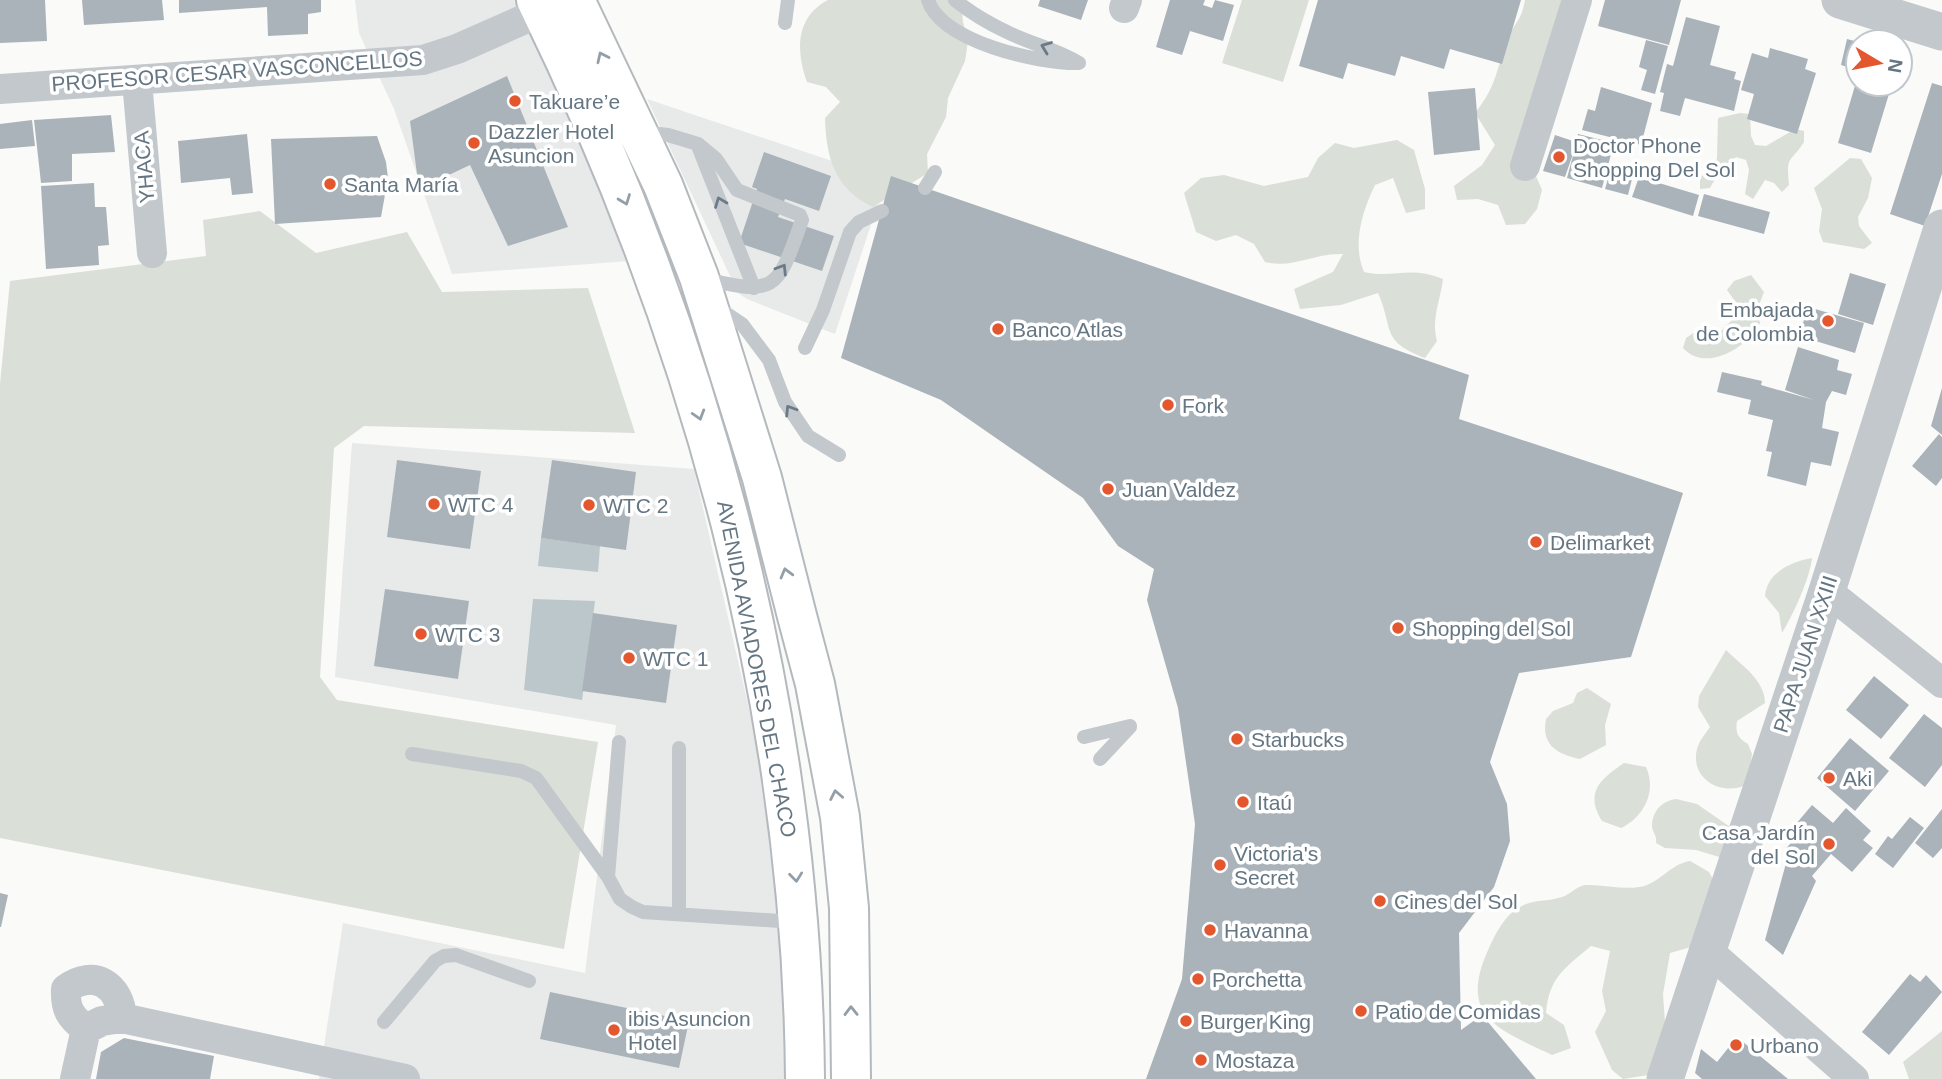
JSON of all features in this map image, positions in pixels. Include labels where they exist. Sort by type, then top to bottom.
[{"type":"highway","name":"AVENIDA AVIADORES DEL CHACO","points":[[547,7],[638,132],[663,185],[702,288],[762,478],[815,684],[840,817],[849,908],[851,1079]]},
{"type":"highway","name":"AVENIDA AVIADORES DEL CHACO","points":[[547,7],[618,183],[667,315],[726,505],[784,789],[800,922],[805,1079]]},
{"type":"highway","points":[[758,654],[788,702],[808,810],[814,825],[843,863]]},
{"type":"street","points":[[1525,166],[1577,0]]},
{"type":"street","points":[[1840,0],[1942,32]]},
{"type":"street","name":"PROFESOR CESAR VASCONCELLOS","points":[[0,89],[424,60],[547,7]]},
{"type":"street","name":"YHACA","points":[[137,81],[152,253]]},
{"type":"street","name":"PAPA JUAN XXIII","points":[[1665,1079],[1827,591],[1942,230]]},
{"type":"street","points":[[1827,591],[1942,683]]},
{"type":"street","points":[[1706,949],[1854,1079]]},
{"type":"street","points":[[86,1029],[74,1020],[65,1006],[66,989],[79,979],[95,979],[110,987],[121,1004],[122,1018]]},
{"type":"street","points":[[86,1029],[102,1021],[122,1018],[405,1079]]},
{"type":"street","points":[[75,1079],[86,1029]]},
{"type":"lane","points":[[785,23],[788,0]]},
{"type":"lane","points":[[928,0],[932,13],[957,32],[981,43],[1047,61],[1079,63],[1062,53],[1009,34],[978,18],[955,0]]},
{"type":"lane","points":[[638,132],[668,135],[698,144],[716,159],[737,190],[796,212],[802,220],[783,273],[754,288],[702,288]]},
{"type":"lane","points":[[698,144],[754,288]]},
{"type":"lane","points":[[925,188],[935,172]]},
{"type":"lane","points":[[805,348],[824,310],[850,232],[859,222],[882,211]]},
{"type":"lane","points":[[702,288],[741,324],[769,360],[785,402],[808,436],[839,455]]},
{"type":"lane","points":[[1084,737],[1130,726],[1100,759]]},
{"type":"lane","points":[[608,877],[619,742]]},
{"type":"lane","points":[[679,748],[679,914]]},
{"type":"lane","points":[[412,754],[521,771],[536,778],[608,877],[620,899],[643,912],[800,922]]},
{"type":"lane","points":[[384,1022],[435,961],[444,956],[456,955],[529,981]]},
{"type":"shaded area","points":[[355,0],[518,0],[592,167],[630,261],[452,274],[394,109],[359,33]]},
{"type":"shaded area","points":[[828,0],[961,0],[968,41],[965,61],[948,98],[946,117],[927,154],[928,173],[873,207],[860,200],[841,181],[831,159],[825,118],[840,102],[826,87],[807,82],[803,71],[800,47],[804,26],[817,7]]},
{"type":"shaded area","points":[[1242,0],[1309,0],[1283,82],[1222,63]]},
{"type":"shaded area","points":[[1525,0],[1574,0],[1558,15],[1552,47],[1541,64],[1544,73],[1525,151],[1542,190],[1537,209],[1525,224],[1506,225],[1498,205],[1478,199],[1457,200],[1454,186],[1482,165],[1495,145],[1475,113],[1492,86],[1510,33]]},
{"type":"shaded area","points":[[647,99],[886,179],[835,334],[738,293]]},
{"type":"shaded area","points":[[1740,113],[1750,114],[1751,136],[1755,145],[1766,146],[1795,129],[1804,131],[1804,142],[1790,160],[1789,185],[1782,192],[1774,183],[1765,180],[1753,199],[1745,194],[1749,170],[1746,160],[1736,157],[1710,188],[1700,189],[1700,178],[1717,159],[1718,118]]},
{"type":"shaded area","points":[[1397,140],[1414,150],[1425,189],[1425,209],[1406,213],[1393,178],[1375,185],[1360,228],[1360,261],[1364,272],[1411,272],[1443,279],[1435,318],[1437,341],[1425,358],[1401,346],[1395,339],[1378,293],[1341,305],[1300,309],[1294,289],[1333,272],[1343,254],[1275,264],[1265,262],[1254,244],[1236,235],[1216,241],[1196,232],[1184,193],[1201,178],[1224,175],[1264,186],[1308,177],[1318,158],[1335,143],[1354,148]]},
{"type":"shaded area","points":[[1850,158],[1861,159],[1872,178],[1868,198],[1858,217],[1859,226],[1872,243],[1864,249],[1823,242],[1819,231],[1822,209],[1814,188]]},
{"type":"shaded area","points":[[260,211],[316,253],[407,232],[442,292],[588,288],[635,433],[364,426],[334,448],[320,677],[337,700],[598,742],[564,949],[0,838],[0,384],[10,281],[206,256],[203,220]]},
{"type":"shaded area","points":[[1751,275],[1764,292],[1757,310],[1760,323],[1746,341],[1714,358],[1692,355],[1683,348],[1686,338],[1695,332],[1717,335],[1735,317],[1740,308],[1727,290],[1734,281]]},
{"type":"shaded area","points":[[352,443],[694,469],[758,748],[775,866],[784,972],[788,1079],[319,1079],[343,923],[585,973],[616,725],[335,677]]},
{"type":"shaded area","points":[[541,538],[600,546],[598,572],[538,566]]},
{"type":"shaded area","points":[[1812,558],[1800,596],[1782,633],[1779,613],[1765,596],[1767,588],[1781,570]]},
{"type":"shaded area","points":[[533,599],[595,601],[582,700],[524,690]]},
{"type":"shaded area","points":[[1726,650],[1757,680],[1765,703],[1737,721],[1738,735],[1748,744],[1752,754],[1748,784],[1738,788],[1718,787],[1709,782],[1702,776],[1696,757],[1699,744],[1710,727],[1698,707],[1699,696]]},
{"type":"shaded area","points":[[1587,688],[1611,704],[1605,725],[1606,745],[1580,759],[1553,747],[1548,742],[1545,728],[1546,719],[1553,711],[1573,703],[1577,693]]},
{"type":"shaded area","points":[[1624,763],[1646,767],[1650,785],[1642,810],[1621,828],[1602,821],[1597,811],[1595,794],[1602,781]]},
{"type":"shaded area","points":[[1676,799],[1697,804],[1733,829],[1726,859],[1696,850],[1665,848],[1656,843],[1652,827],[1654,816],[1662,805]]},
{"type":"shaded area","points":[[1690,861],[1709,872],[1719,891],[1691,947],[1670,953],[1663,994],[1666,1037],[1648,1075],[1623,1079],[1612,1070],[1595,1032],[1606,1011],[1602,991],[1610,951],[1591,946],[1560,974],[1551,990],[1546,1013],[1564,1025],[1571,1048],[1552,1055],[1515,1037],[1488,1018],[1481,1005],[1478,990],[1480,971],[1495,935],[1519,907],[1562,897],[1585,885],[1639,887]]},
{"type":"shaded area","points":[[1942,1031],[1942,1079],[1909,1079],[1903,1062]]},
{"type":"building","points":[[0,0],[45,0],[47,41],[0,43]]},
{"type":"building","points":[[82,0],[162,0],[164,20],[84,25]]},
{"type":"building","points":[[179,0],[321,0],[321,12],[308,14],[308,34],[268,36],[267,7],[179,13]]},
{"type":"building","points":[[1040,0],[1088,0],[1081,20],[1038,6]]},
{"type":"building","points":[[1170,0],[1205,0],[1203,5],[1212,8],[1215,0],[1234,5],[1223,41],[1190,31],[1182,55],[1156,47]]},
{"type":"building","points":[[1318,0],[1521,0],[1502,64],[1450,49],[1444,69],[1401,56],[1395,76],[1348,63],[1343,79],[1299,66]]},
{"type":"building","points":[[1605,0],[1681,0],[1669,45],[1598,26]]},
{"type":"building","points":[[1686,17],[1720,26],[1710,65],[1736,72],[1734,79],[1741,81],[1734,111],[1685,98],[1680,116],[1660,111],[1664,93],[1660,92],[1667,64],[1673,66]]},
{"type":"building","points":[[1646,40],[1668,46],[1655,94],[1641,90],[1647,70],[1639,67]]},
{"type":"building","points":[[1770,48],[1808,59],[1805,69],[1816,73],[1797,134],[1747,119],[1754,94],[1741,90],[1752,53],[1768,58]]},
{"type":"building","name":"Dazzler Hotel Asuncion","points":[[507,76],[568,227],[508,246],[470,165],[419,189],[410,121]]},
{"type":"building","points":[[1932,83],[1942,86],[1942,174],[1925,226],[1890,214]]},
{"type":"building","points":[[1601,87],[1652,103],[1641,145],[1582,130],[1588,109],[1595,111]]},
{"type":"building","points":[[1475,88],[1480,150],[1434,155],[1428,92]]},
{"type":"building","points":[[1851,98],[1888,98],[1871,153],[1838,143]]},
{"type":"building","points":[[111,115],[115,152],[72,154],[72,181],[41,183],[34,120]]},
{"type":"building","points":[[32,120],[35,146],[0,149],[0,124]]},
{"type":"building","points":[[247,134],[253,193],[232,195],[230,178],[181,183],[178,141]]},
{"type":"building","points":[[1578,134],[1614,143],[1602,188],[1567,178],[1575,148],[1565,177],[1543,171],[1555,135],[1576,142]]},
{"type":"building","name":"Santa María","points":[[377,136],[386,162],[388,178],[381,217],[275,224],[271,139]]},
{"type":"building","points":[[764,152],[831,176],[819,211],[785,199],[778,217],[834,236],[822,271],[739,243],[757,189],[752,187]]},
{"type":"building","points":[[1612,165],[1634,171],[1628,195],[1605,189]]},
{"type":"building","name":"Shopping del Sol","points":[[891,176],[1469,375],[1459,419],[1683,493],[1631,657],[1519,673],[1490,762],[1507,804],[1510,841],[1494,887],[1459,933],[1461,1030],[1482,1015],[1536,1079],[1146,1079],[1182,979],[1195,824],[1178,708],[1147,600],[1154,569],[1118,546],[1083,498],[941,400],[841,358]]},
{"type":"building","points":[[1639,177],[1699,195],[1693,216],[1632,197]]},
{"type":"building","points":[[94,183],[95,207],[106,207],[109,245],[98,246],[99,265],[46,269],[41,186]]},
{"type":"building","points":[[1704,194],[1770,212],[1764,234],[1698,216]]},
{"type":"building","points":[[1850,273],[1886,284],[1873,325],[1838,314]]},
{"type":"building","points":[[1808,307],[1864,323],[1855,353],[1799,336]]},
{"type":"building","points":[[1798,347],[1839,360],[1837,370],[1852,374],[1846,395],[1832,391],[1826,402],[1822,428],[1839,432],[1831,466],[1811,462],[1806,486],[1767,476],[1772,452],[1766,451],[1773,420],[1748,414],[1751,400],[1717,392],[1722,372],[1762,381],[1761,385],[1814,400],[1785,390]]},
{"type":"building","points":[[1942,388],[1942,435],[1931,426]]},
{"type":"building","points":[[1939,434],[1942,437],[1942,478],[1936,486],[1912,466]]},
{"type":"building","name":"WTC 4","points":[[397,460],[481,471],[470,549],[387,537]]},
{"type":"building","name":"WTC 2","points":[[552,460],[636,472],[626,550],[541,538]]},
{"type":"building","name":"WTC 3","points":[[385,589],[469,601],[458,679],[374,666]]},
{"type":"building","name":"WTC 1","points":[[593,613],[677,625],[666,703],[582,691]]},
{"type":"building","points":[[1874,676],[1909,705],[1881,739],[1846,710]]},
{"type":"building","points":[[1924,714],[1942,728],[1942,765],[1925,787],[1889,758]]},
{"type":"building","points":[[1850,738],[1889,771],[1855,811],[1817,778]]},
{"type":"building","name":"Casa Jardín del Sol","points":[[1812,805],[1833,823],[1846,808],[1871,831],[1863,840],[1873,848],[1852,872],[1831,854],[1812,876],[1816,881],[1783,955],[1765,940],[1788,856],[1783,852],[1796,837],[1790,831]]},
{"type":"building","points":[[1942,809],[1942,848],[1933,858],[1915,843]]},
{"type":"building","points":[[1910,817],[1924,828],[1893,868],[1875,854],[1888,836],[1892,839]]},
{"type":"building","points":[[0,893],[8,895],[1,927],[0,927]]},
{"type":"building","points":[[1910,974],[1920,982],[1926,975],[1942,992],[1889,1055],[1862,1032]]},
{"type":"building","points":[[550,992],[689,1021],[679,1068],[540,1039]]},
{"type":"building","points":[[1737,1037],[1788,1079],[1702,1079],[1695,1073],[1701,1049],[1717,1062]]},
{"type":"building","points":[[124,1038],[214,1056],[210,1079],[96,1079],[101,1052]]},
{"type":"place","name":"Takuare’e","points":[[515,101]]},
{"type":"place","name":"Dazzler Hotel Asuncion","points":[[474,143]]},
{"type":"place","name":"Doctor Phone Shopping Del Sol","points":[[1559,157]]},
{"type":"place","name":"Santa María","points":[[330,184]]},
{"type":"place","name":"Embajada de Colombia","points":[[1828,321]]},
{"type":"place","name":"Banco Atlas","points":[[998,329]]},
{"type":"place","name":"Fork","points":[[1168,405]]},
{"type":"place","name":"Juan Valdez","points":[[1108,489]]},
{"type":"place","name":"WTC 4","points":[[434,504]]},
{"type":"place","name":"WTC 2","points":[[589,505]]},
{"type":"place","name":"Delimarket","points":[[1536,542]]},
{"type":"place","name":"Shopping del Sol","points":[[1398,628]]},
{"type":"place","name":"WTC 3","points":[[421,634]]},
{"type":"place","name":"WTC 1","points":[[629,658]]},
{"type":"place","name":"Starbucks","points":[[1237,739]]},
{"type":"place","name":"Aki","points":[[1829,778]]},
{"type":"place","name":"Itaú","points":[[1243,802]]},
{"type":"place","name":"Casa Jardín del Sol","points":[[1829,844]]},
{"type":"place","name":"Victoria's Secret","points":[[1220,865]]},
{"type":"place","name":"Cines del Sol","points":[[1380,901]]},
{"type":"place","name":"Havanna","points":[[1210,930]]},
{"type":"place","name":"Porchetta","points":[[1198,979]]},
{"type":"place","name":"Patio de Comidas","points":[[1361,1011]]},
{"type":"place","name":"Burger King","points":[[1186,1021]]},
{"type":"place","name":"ibis Asuncion Hotel","points":[[614,1030]]},
{"type":"place","name":"Urbano","points":[[1736,1045]]},
{"type":"place","name":"Mostaza","points":[[1201,1060]]}]
